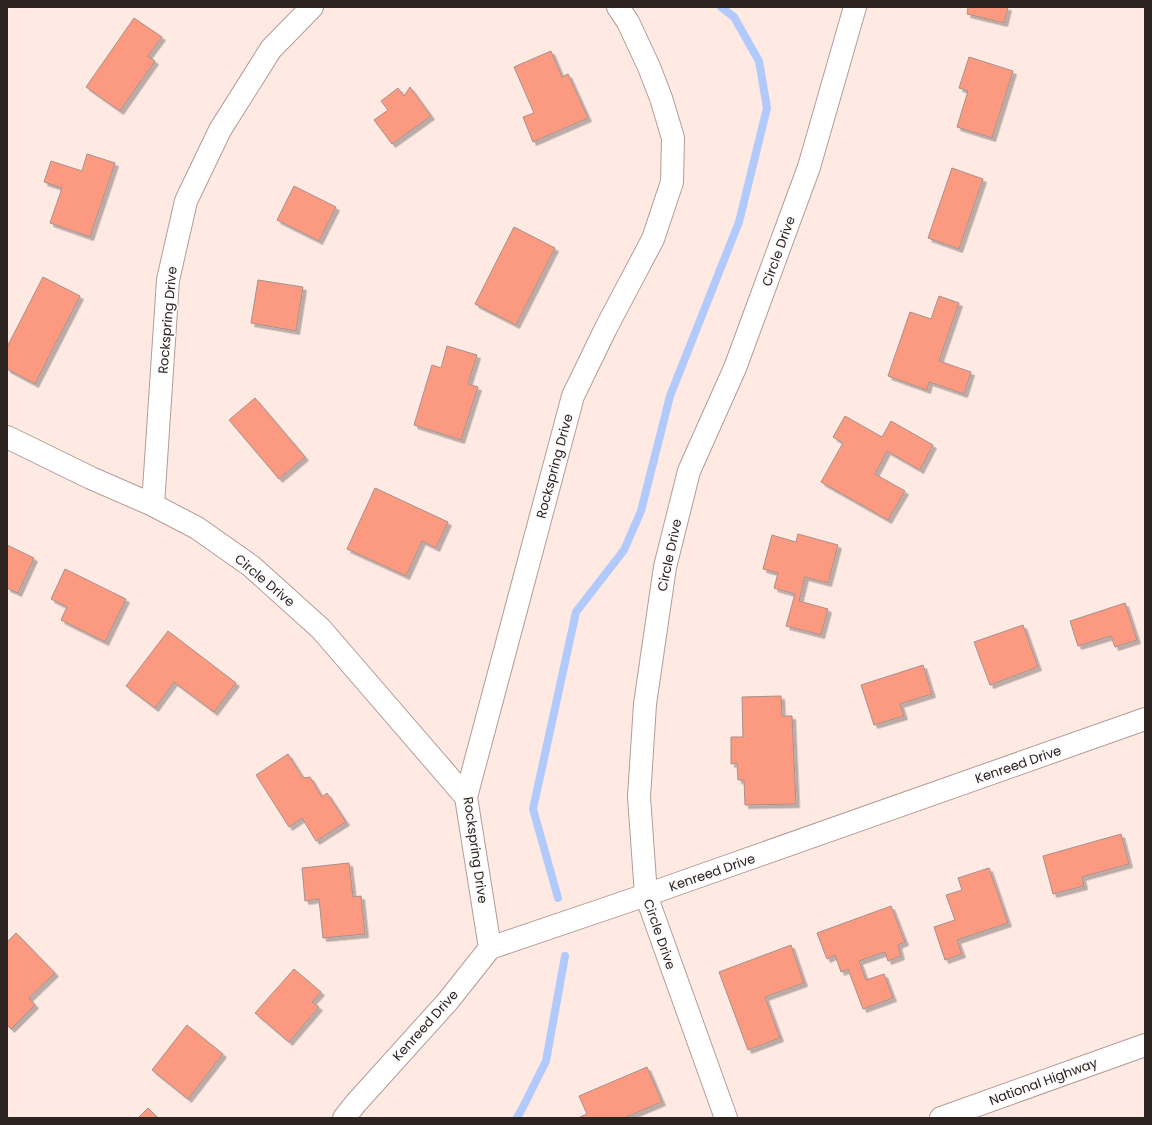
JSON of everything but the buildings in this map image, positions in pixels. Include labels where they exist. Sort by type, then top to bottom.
[{"type":"street","name":"Rockspring Drive","points":[[153,505],[168,280],[186,201],[220,130],[271,49],[312,7]]},
{"type":"street","name":"Rockspring Drive","points":[[490,948],[466,797],[573,396],[606,328],[653,239],[672,182],[673,138],[661,98],[649,67],[628,22],[618,7]]},
{"type":"street","name":"Circle Drive","points":[[726,1118],[646,895],[639,797],[645,704],[665,567],[689,471],[735,368],[809,167],[855,7]]},
{"type":"street","name":"Circle Drive","points":[[7,437],[91,478],[153,505],[197,528],[251,566],[321,628],[466,797]]},
{"type":"street","name":"Kenreed Drive","points":[[344,1118],[448,1000],[490,948],[646,895],[1145,719]]},
{"type":"street","name":"National Highway","points":[[941,1118],[1145,1045]]},
{"type":"waterway","points":[[558,898],[533,809],[576,612],[624,550],[641,511],[670,396],[739,222],[767,108],[759,61],[734,17],[721,7]]},
{"type":"waterway","points":[[517,1118],[546,1061],[565,956]]}]
